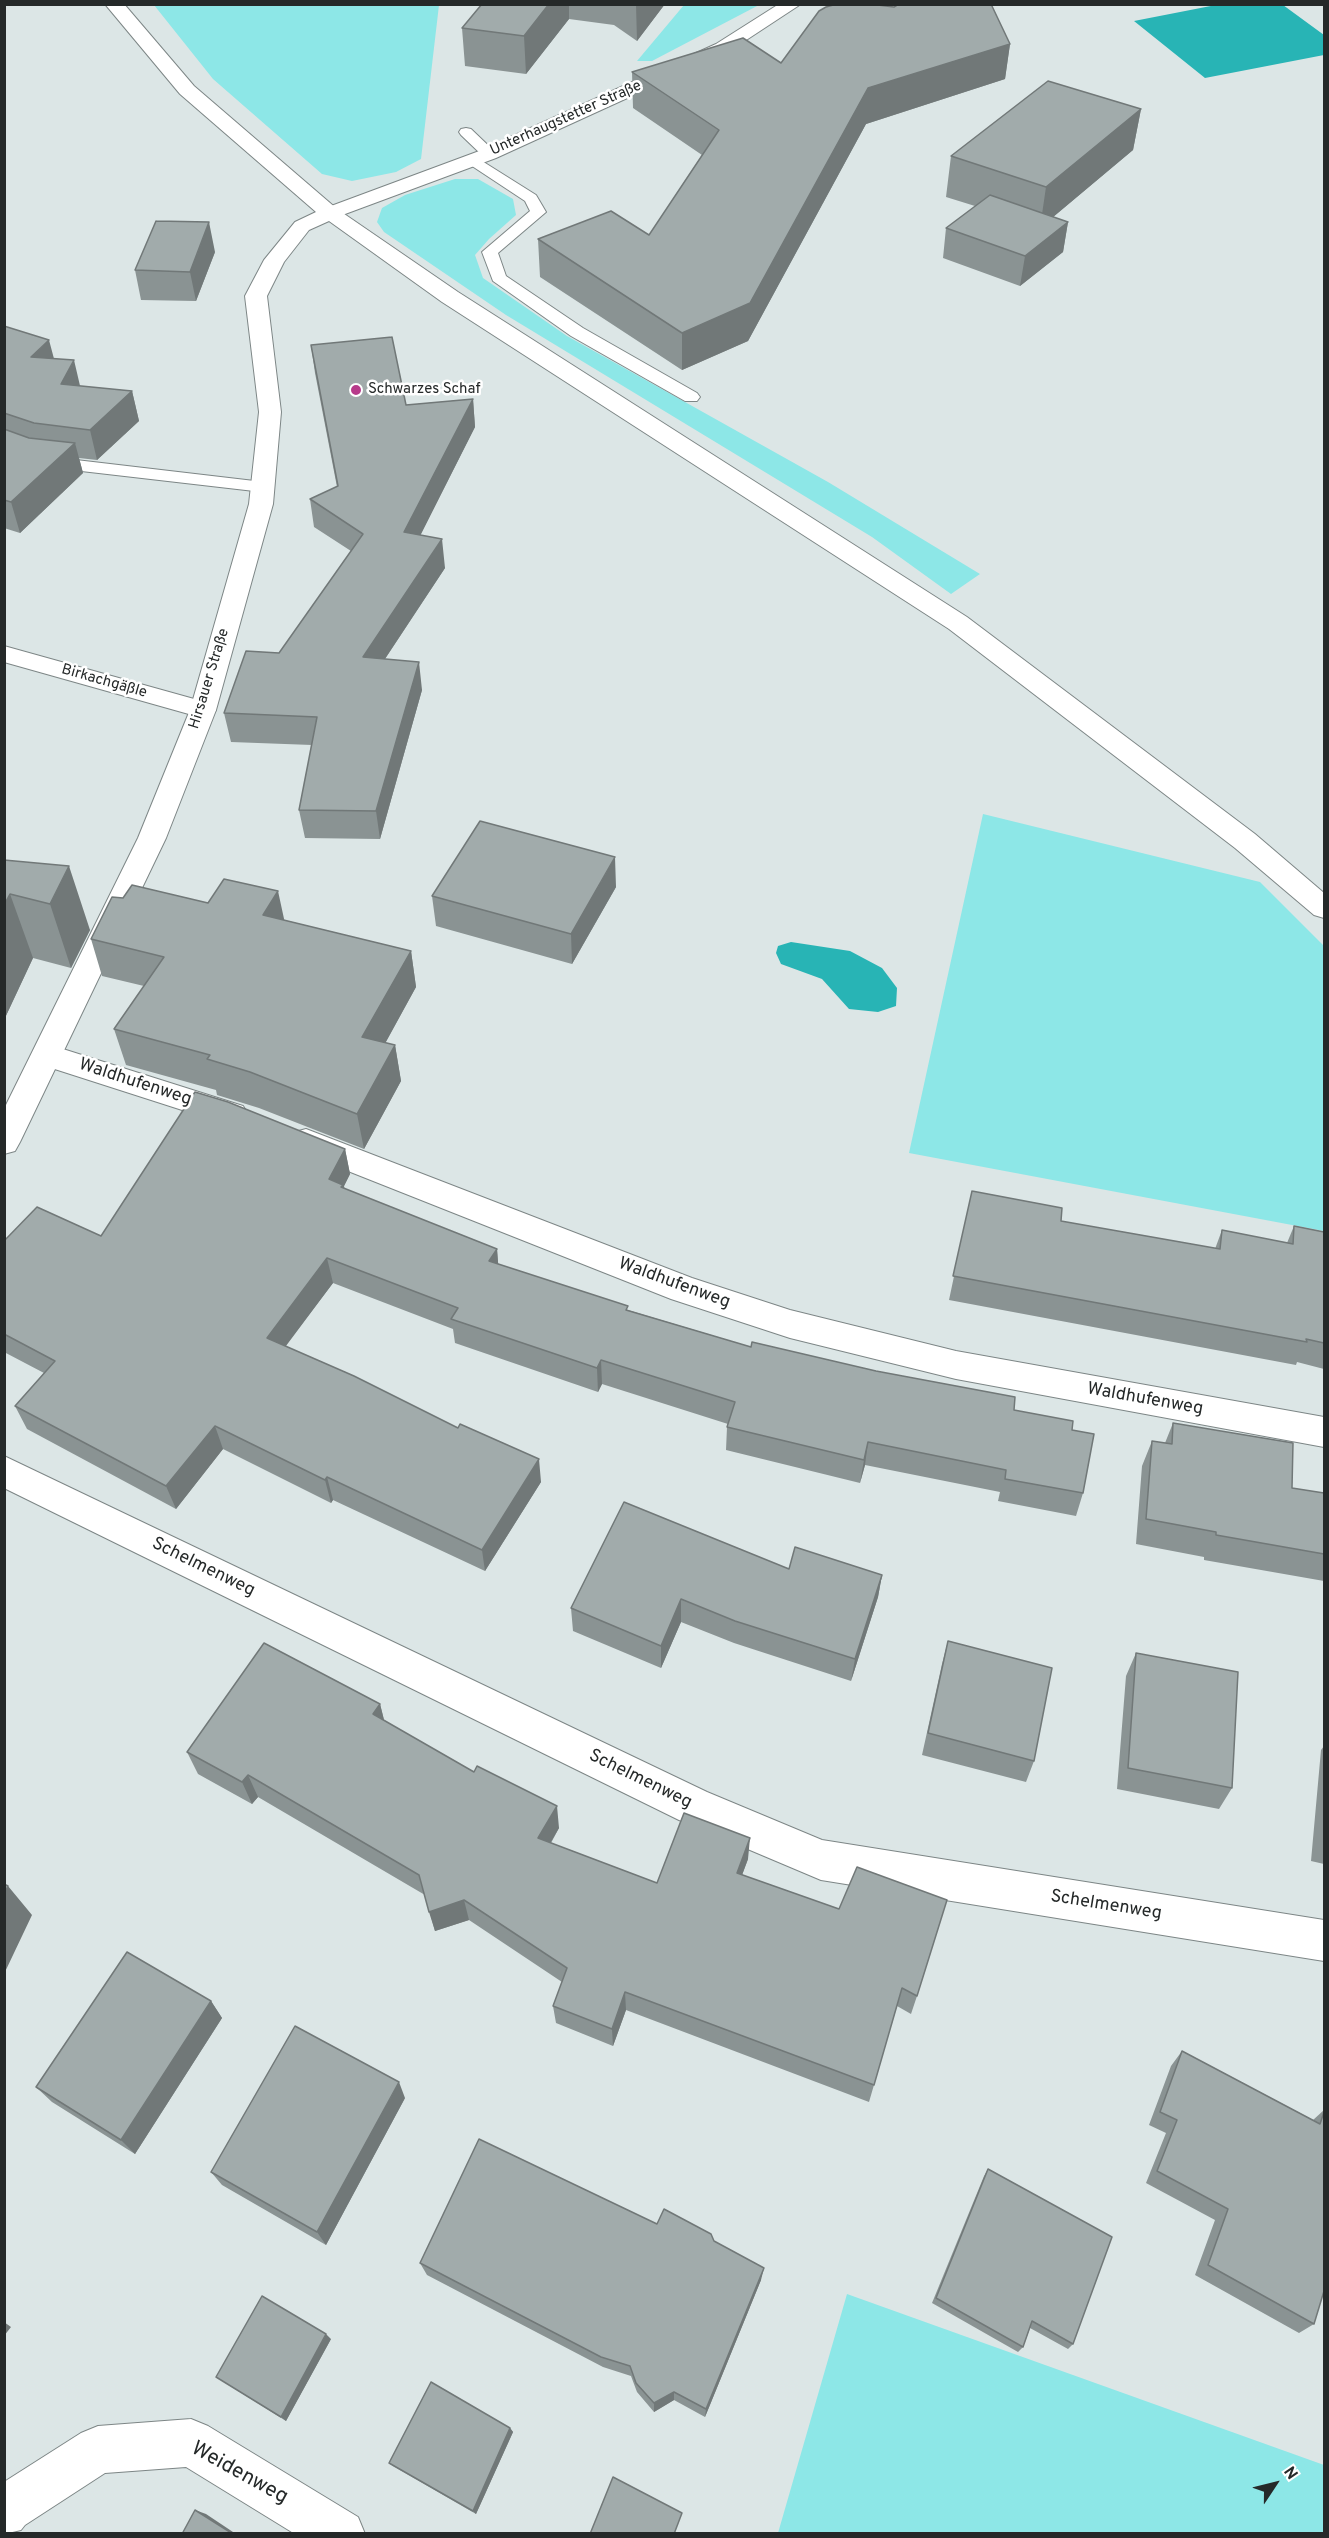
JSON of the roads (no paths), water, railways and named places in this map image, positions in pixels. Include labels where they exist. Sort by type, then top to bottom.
[{"type":"street","points":[[114,4],[187,90],[330,213],[450,297],[958,623],[1245,841],[1324,908]]},
{"type":"street","name":"Unterhaugstetter Straße","points":[[330,213],[481,157],[722,48],[792,4]]},
{"type":"street","name":"Hirsauer Straße","points":[[4,1142],[152,838],[203,710],[261,504],[270,412],[256,296],[274,260],[302,226],[330,213]]},
{"type":"street","name":"Birkachgäßle","points":[[4,654],[203,710]]},
{"type":"street","name":"Waldhufenweg","points":[[47,1055],[269,1127],[683,1289],[790,1324],[956,1365],[1324,1432]]},
{"type":"street","name":"Schelmenweg","points":[[4,1471],[693,1806],[821,1860],[1324,1941]]},
{"type":"street","name":"Weidenweg","points":[[4,2513],[8,2508],[99,2450],[191,2442],[341,2534]]},
{"type":"lane","points":[[466,132],[481,157],[531,198],[538,212],[490,252],[499,278],[577,332],[691,397]]},
{"type":"lane","points":[[4,446],[38,461],[263,487]]},
{"type":"place","name":"Schwarzes Schaf","points":[[356,390]]}]
